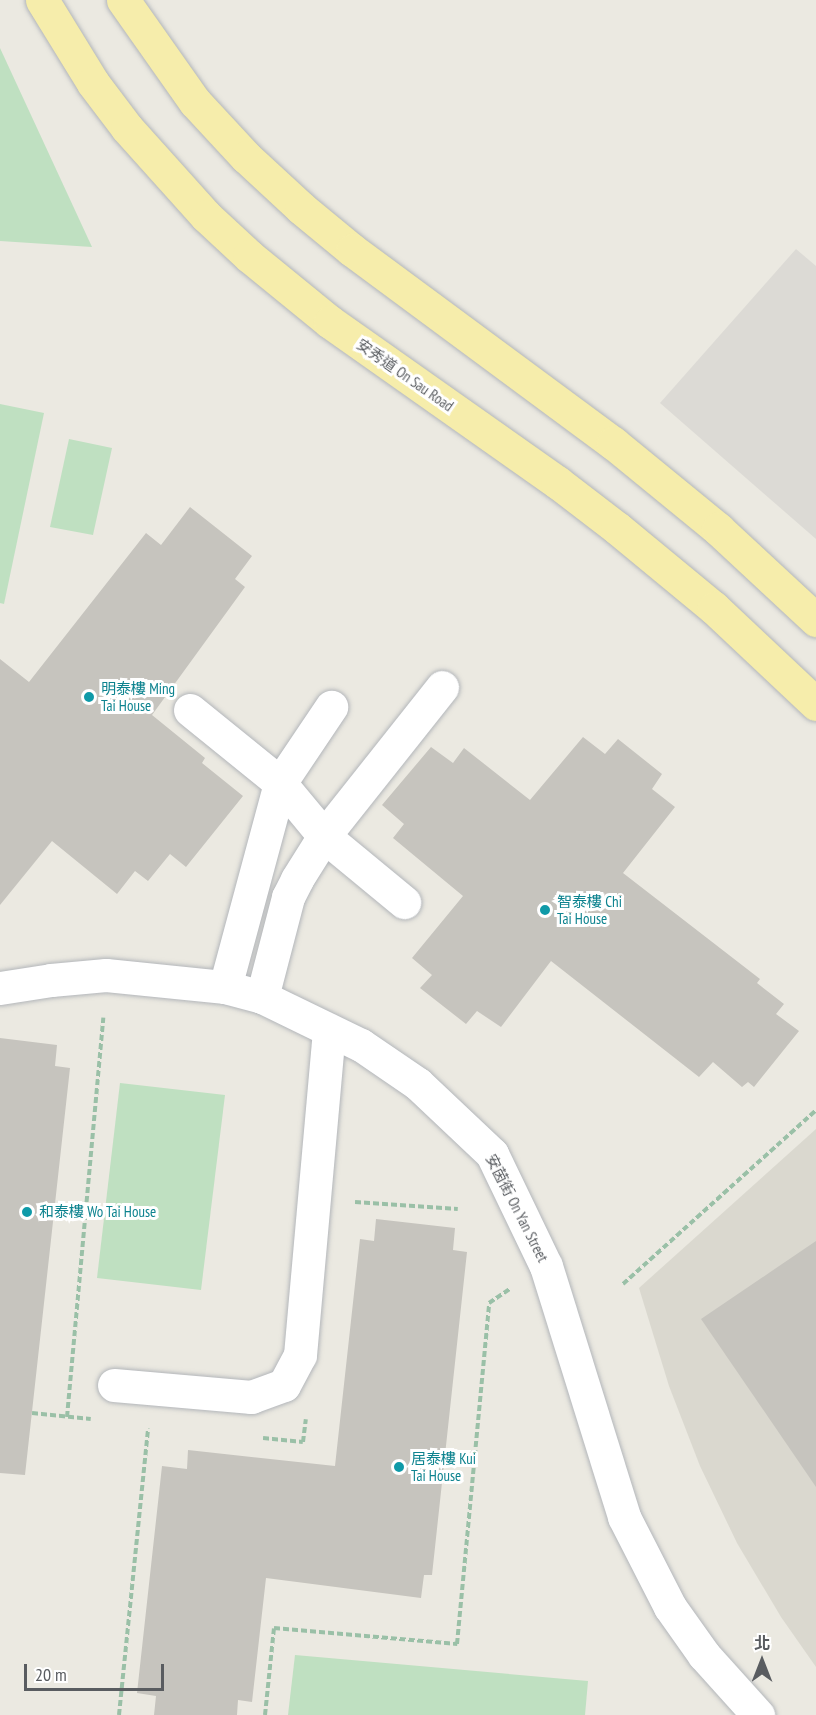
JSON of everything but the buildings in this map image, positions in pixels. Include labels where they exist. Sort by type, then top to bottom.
[{"type":"main road","name":"安秀道 On Sau Road","points":[[42,0],[93,83],[127,128],[206,216],[249,256],[330,321],[557,482],[617,528],[714,608],[816,704]]},
{"type":"main road","points":[[123,0],[195,102],[246,157],[301,208],[352,250],[613,443],[718,529],[816,620]]},
{"type":"street","points":[[261,997],[288,897],[324,836],[442,687]]},
{"type":"street","points":[[225,987],[280,783],[331,707]]},
{"type":"street","points":[[190,710],[280,783],[324,836],[404,902]]},
{"type":"street","name":"安茵街 On Yan Street","points":[[0,988],[106,975],[225,987],[261,997],[361,1046],[418,1084],[492,1154],[546,1266],[624,1517],[670,1607],[704,1655],[758,1715]]},
{"type":"street","points":[[114,1385],[251,1397],[284,1385],[300,1355],[328,1030]]},
{"type":"path","points":[[67,1417],[103,1018]]},
{"type":"path","points":[[623,1284],[816,1110]]},
{"type":"path","points":[[265,1715],[274,1628],[457,1644],[489,1303],[510,1289]]},
{"type":"path","points":[[119,1715],[152,1388]]},
{"type":"shaded area","points":[[796,249],[816,266],[816,539],[660,403]]},
{"type":"shaded area","points":[[816,1129],[816,1667],[781,1617],[737,1543],[700,1466],[669,1386],[639,1288]]},
{"type":"green space","points":[[0,48],[92,247],[0,241]]},
{"type":"green space","points":[[0,404],[44,413],[4,604],[0,603]]},
{"type":"green space","points":[[69,439],[112,448],[93,535],[50,527]]},
{"type":"green space","points":[[120,1083],[225,1095],[201,1290],[97,1278]]},
{"type":"green space","points":[[295,1655],[588,1681],[585,1715],[288,1715]]},
{"type":"place","name":"明泰樓 Ming Tai House","points":[[89,697]]},
{"type":"place","name":"智泰樓 Chi Tai House","points":[[545,910]]},
{"type":"place","name":"和泰樓 Wo Tai House","points":[[27,1212]]},
{"type":"place","name":"居泰樓 Kui Tai House","points":[[399,1467]]}]
